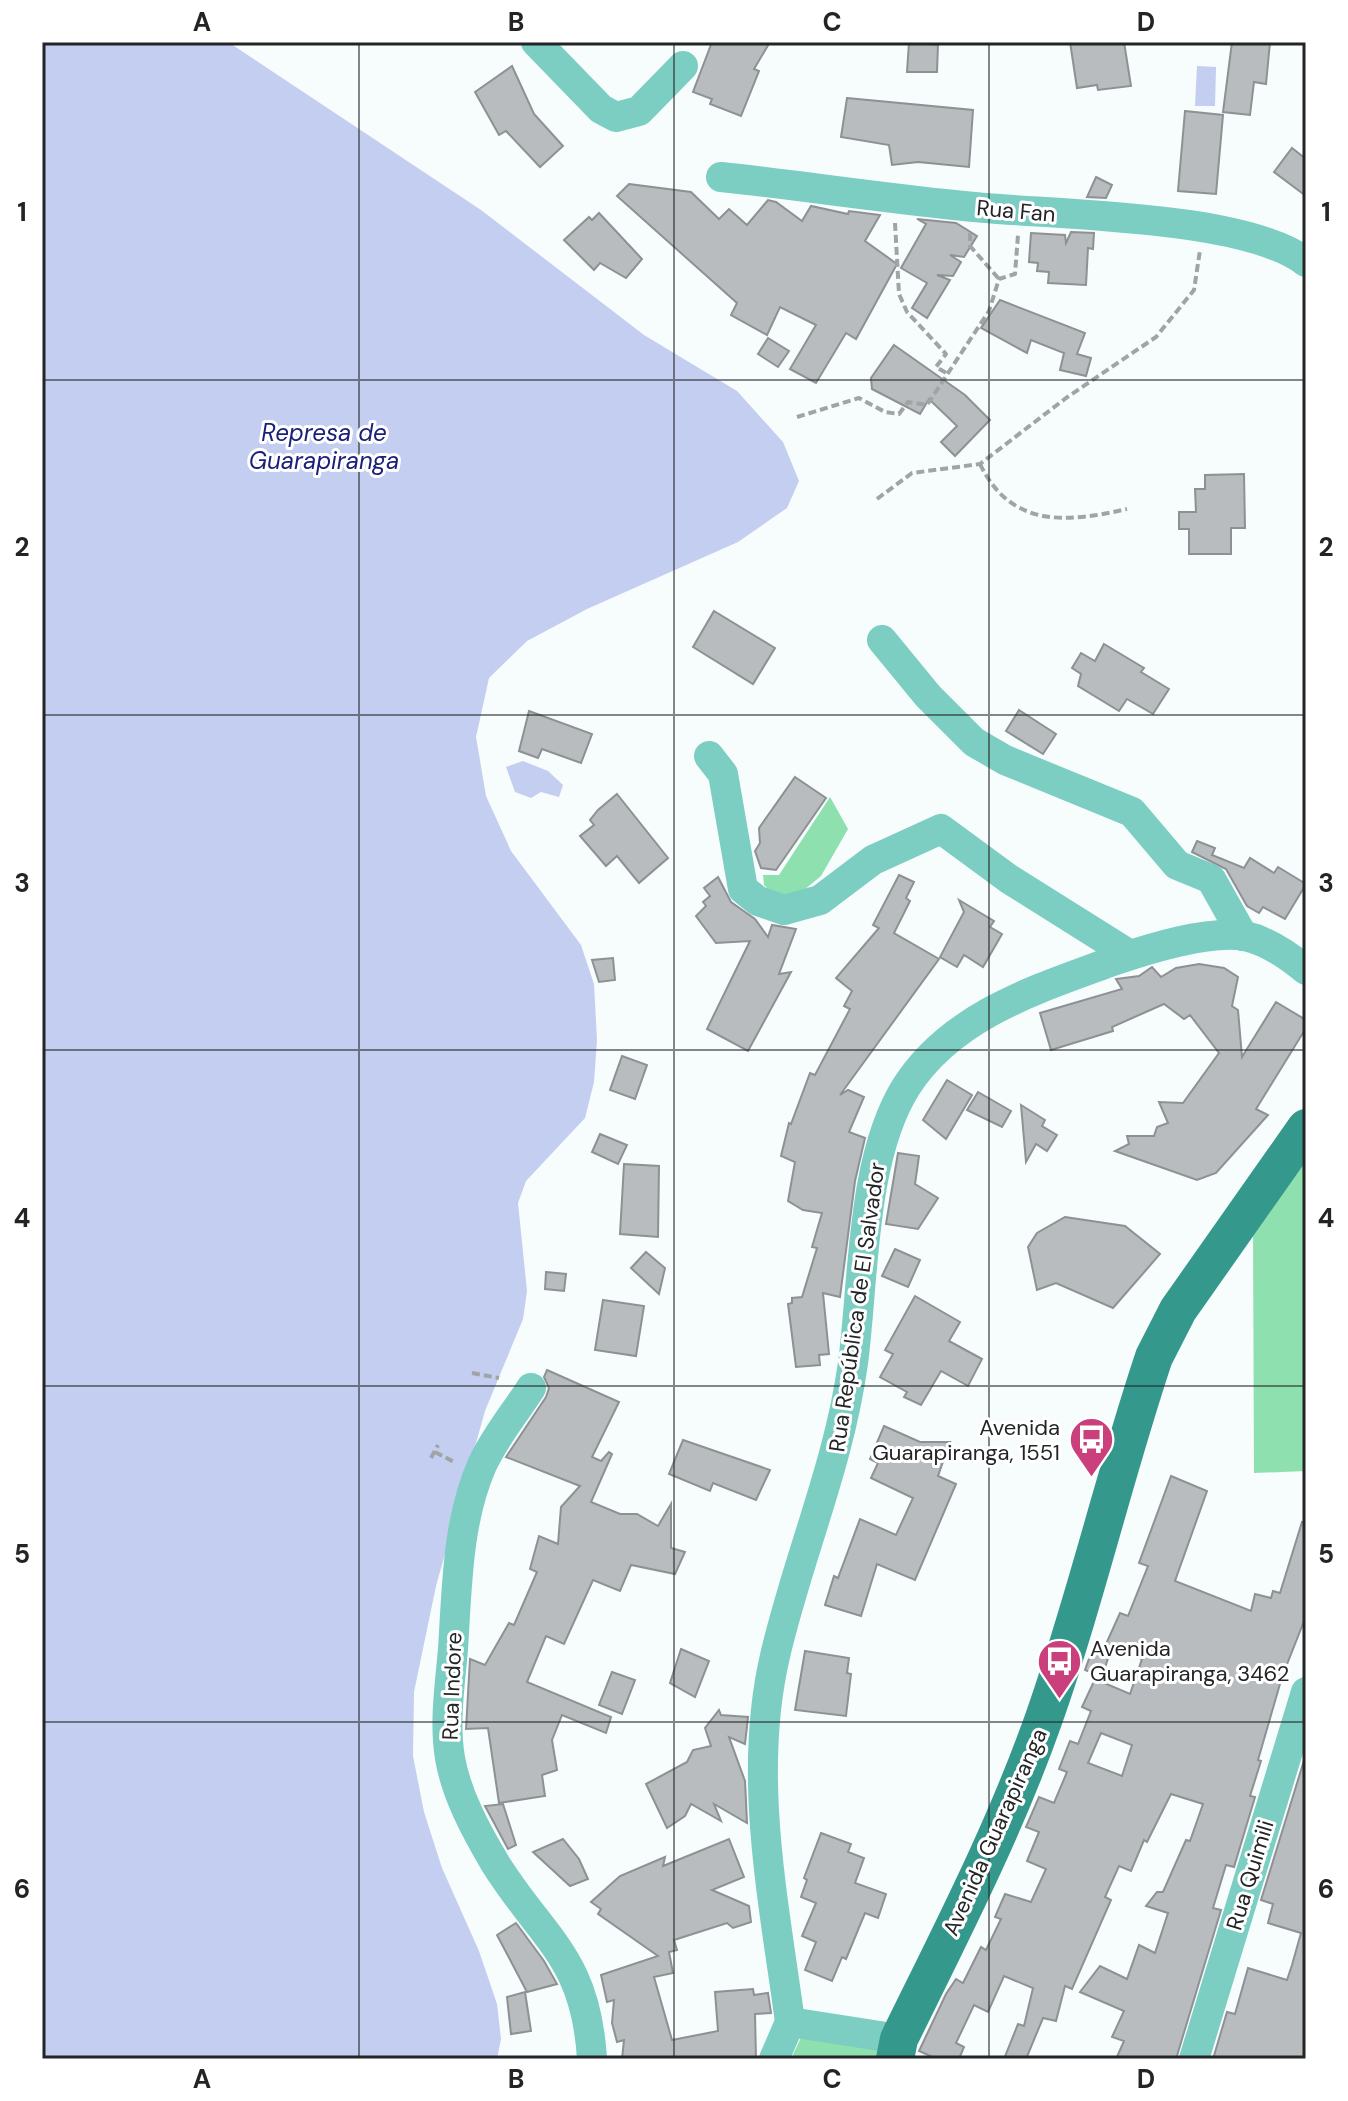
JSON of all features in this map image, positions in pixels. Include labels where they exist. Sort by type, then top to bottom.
[{"type":"main road","name":"Avenida Guarapiranga","points":[[897,2049],[980,1876],[1040,1730],[1154,1357],[1178,1310],[1306,1128]]},
{"type":"street","points":[[536,42],[601,109],[616,117],[639,111],[683,66]]},
{"type":"street","name":"Rua Fan","points":[[721,177],[969,207],[1203,226],[1269,243],[1306,262]]},
{"type":"street","points":[[882,640],[928,696],[974,742],[1005,760],[1132,812],[1177,865],[1211,879],[1243,936]]},
{"type":"street","points":[[709,756],[723,774],[743,889],[758,901],[784,910],[820,900],[873,860],[941,829],[950,832],[1009,879],[1130,955]]},
{"type":"street","name":"Rua República de El Salvador","points":[[790,2022],[769,1866],[762,1770],[764,1725],[775,1657],[835,1459],[853,1365],[876,1169],[886,1127],[905,1088],[928,1057],[956,1033],[1034,991],[1130,955],[1215,936],[1243,936],[1285,953],[1306,970]]},
{"type":"street","name":"Rua Indore","points":[[531,1388],[483,1464],[474,1491],[457,1571],[447,1728],[456,1782],[472,1821],[497,1865],[563,1953],[578,1982],[592,2059]]},
{"type":"street","name":"Rua Quimili","points":[[1194,2059],[1306,1692]]},
{"type":"street","points":[[774,2059],[790,2022],[897,2049]]},
{"type":"path","points":[[886,195],[885,213],[895,221],[899,294],[907,312],[946,354],[936,367],[948,374]]},
{"type":"path","points":[[969,207],[970,246],[999,279]]},
{"type":"path","points":[[999,279],[1015,274],[1018,268],[1015,245],[1021,224]]},
{"type":"path","points":[[877,499],[912,473],[980,464],[1066,398],[1156,337],[1194,290],[1203,226]]},
{"type":"path","points":[[797,417],[859,398],[885,412],[899,414],[908,402],[927,405],[989,311],[999,279]]},
{"type":"path","points":[[980,464],[991,486],[1016,508],[1060,519],[1127,509]]},
{"type":"path","points":[[472,1373],[499,1378]]},
{"type":"path","points":[[431,1458],[438,1445]]},
{"type":"path","points":[[435,1452],[468,1470]]},
{"type":"green space","points":[[830,797],[848,829],[821,876],[793,899],[777,899],[764,885],[763,875],[779,875]]},
{"type":"green space","points":[[1306,1144],[1306,1471],[1254,1473],[1253,1225]]},
{"type":"green space","points":[[804,2031],[885,2048],[883,2059],[791,2059]]},
{"type":"water","name":"Represa de Guarapiranga","points":[[42,42],[228,42],[481,210],[644,335],[737,391],[783,442],[799,481],[787,508],[738,542],[587,609],[527,641],[489,678],[476,737],[486,796],[511,851],[581,945],[594,984],[597,1040],[594,1082],[585,1118],[526,1181],[518,1203],[527,1291],[523,1319],[485,1411],[436,1586],[414,1692],[413,1756],[424,1812],[442,1868],[479,1951],[497,2004],[501,2039],[497,2059],[42,2059]]},
{"type":"water","points":[[1197,66],[1216,67],[1215,106],[1195,106]]},
{"type":"water","points":[[523,761],[548,771],[563,785],[559,797],[541,792],[531,798],[515,792],[506,767]]},
{"type":"building","points":[[712,42],[770,42],[754,69],[759,71],[741,116],[710,104],[712,99],[693,92]]},
{"type":"building","points":[[909,42],[938,45],[937,72],[907,72]]},
{"type":"building","points":[[1070,42],[1124,42],[1131,86],[1098,90],[1097,85],[1077,88]]},
{"type":"building","points":[[1232,42],[1270,42],[1266,84],[1254,82],[1250,115],[1223,112]]},
{"type":"building","points":[[512,66],[534,114],[563,146],[540,167],[506,131],[499,135],[475,92]]},
{"type":"building","points":[[847,98],[973,110],[969,167],[918,162],[892,165],[889,145],[841,137]]},
{"type":"building","points":[[1185,111],[1223,115],[1216,194],[1178,191]]},
{"type":"building","points":[[1292,148],[1306,159],[1306,196],[1274,172]]},
{"type":"building","points":[[1096,177],[1112,185],[1106,198],[1087,197]]},
{"type":"building","points":[[629,184],[691,192],[719,219],[729,209],[747,225],[768,200],[776,202],[802,221],[811,206],[848,214],[849,211],[880,215],[865,241],[897,264],[856,339],[846,333],[816,383],[790,369],[816,325],[780,307],[767,335],[731,315],[737,303],[617,196]]},
{"type":"building","points":[[599,213],[642,259],[626,278],[600,263],[594,270],[564,240],[589,217],[592,220]]},
{"type":"building","points":[[917,219],[956,223],[977,236],[964,257],[950,255],[961,262],[953,276],[937,275],[950,280],[927,318],[912,308],[927,283],[901,268],[926,224]]},
{"type":"building","points":[[1071,232],[1094,233],[1093,249],[1088,248],[1086,285],[1048,283],[1049,272],[1037,271],[1038,263],[1029,262],[1031,233],[1065,235],[1066,243]]},
{"type":"building","points":[[1000,300],[1085,333],[1077,354],[1091,358],[1086,376],[1060,370],[1064,353],[1031,340],[1027,353],[981,328]]},
{"type":"building","points":[[768,338],[789,351],[778,367],[758,354]]},
{"type":"building","points":[[894,345],[965,395],[990,420],[955,456],[941,442],[957,426],[929,399],[920,414],[872,389],[871,378]]},
{"type":"building","points":[[1244,474],[1245,528],[1231,528],[1231,554],[1189,554],[1189,529],[1179,529],[1179,512],[1196,512],[1195,489],[1205,489],[1205,475]]},
{"type":"building","points":[[714,611],[775,648],[753,684],[693,647]]},
{"type":"building","points":[[1104,644],[1144,668],[1141,672],[1169,689],[1153,714],[1127,699],[1119,711],[1078,686],[1081,674],[1072,668],[1081,653],[1095,661]]},
{"type":"building","points":[[1019,710],[1056,734],[1043,754],[1006,731]]},
{"type":"building","points":[[529,711],[592,734],[581,763],[542,749],[538,758],[519,751]]},
{"type":"building","points":[[795,777],[826,798],[776,870],[761,868],[755,851],[760,843],[759,828]]},
{"type":"building","points":[[617,794],[668,858],[639,883],[617,856],[606,866],[580,836],[594,825],[590,820],[598,810]]},
{"type":"building","points":[[1197,841],[1215,848],[1212,855],[1244,868],[1250,858],[1274,873],[1278,867],[1306,884],[1285,919],[1263,907],[1259,913],[1247,906],[1226,869],[1192,852]]},
{"type":"building","points":[[899,875],[914,882],[906,898],[910,901],[894,933],[939,959],[840,1095],[848,1090],[864,1097],[849,1132],[865,1138],[855,1181],[840,1297],[823,1293],[829,1354],[819,1355],[820,1365],[796,1367],[788,1304],[792,1303],[792,1298],[802,1297],[817,1248],[812,1247],[822,1213],[803,1210],[788,1201],[795,1162],[781,1156],[789,1123],[810,1073],[815,1075],[850,1009],[844,1006],[852,991],[836,978],[879,928],[873,925]]},
{"type":"building","points":[[718,877],[731,902],[755,919],[768,937],[772,925],[796,929],[779,974],[791,972],[748,1051],[707,1029],[750,941],[716,943],[696,916],[706,906],[703,902],[710,896],[704,888]]},
{"type":"building","points":[[959,900],[994,921],[990,927],[1002,934],[983,967],[964,955],[957,967],[940,957],[964,912]]},
{"type":"building","points":[[613,958],[615,980],[599,982],[592,960]]},
{"type":"building","points":[[1199,964],[1224,968],[1238,977],[1232,1006],[1238,1010],[1242,1057],[1276,1002],[1306,1020],[1306,1028],[1256,1109],[1268,1115],[1216,1173],[1197,1180],[1115,1151],[1129,1144],[1127,1136],[1154,1136],[1157,1127],[1168,1123],[1159,1102],[1183,1103],[1219,1053],[1190,1015],[1184,1019],[1164,1004],[1112,1027],[1113,1031],[1051,1050],[1040,1013],[1122,989],[1116,979],[1139,976],[1152,967],[1161,977],[1176,968]]},
{"type":"building","points":[[622,1056],[647,1065],[635,1099],[610,1090]]},
{"type":"building","points":[[947,1080],[972,1095],[946,1139],[923,1120]]},
{"type":"building","points":[[978,1092],[1011,1111],[1002,1127],[967,1110]]},
{"type":"building","points":[[1021,1105],[1045,1120],[1042,1126],[1057,1135],[1047,1151],[1036,1144],[1026,1162]]},
{"type":"building","points":[[600,1134],[627,1145],[618,1164],[592,1152]]},
{"type":"building","points":[[898,1153],[919,1156],[915,1184],[938,1198],[918,1229],[886,1224]]},
{"type":"building","points":[[624,1164],[659,1166],[658,1237],[620,1234]]},
{"type":"building","points":[[1065,1217],[1125,1226],[1160,1254],[1113,1308],[1056,1283],[1037,1290],[1028,1247],[1037,1233]]},
{"type":"building","points":[[895,1249],[920,1260],[908,1287],[882,1276]]},
{"type":"building","points":[[646,1252],[665,1268],[659,1294],[631,1268]]},
{"type":"building","points":[[546,1272],[566,1274],[564,1291],[545,1289]]},
{"type":"building","points":[[915,1296],[960,1322],[949,1341],[982,1359],[968,1386],[941,1371],[921,1405],[904,1397],[907,1392],[880,1377],[893,1354],[885,1350]]},
{"type":"building","points":[[603,1300],[644,1306],[636,1356],[595,1350]]},
{"type":"building","points":[[547,1370],[619,1402],[592,1457],[601,1461],[609,1452],[612,1454],[591,1502],[620,1514],[637,1514],[658,1526],[671,1504],[671,1548],[685,1552],[675,1574],[631,1565],[620,1591],[593,1580],[564,1644],[546,1636],[527,1682],[611,1717],[606,1733],[562,1715],[552,1740],[557,1770],[542,1775],[545,1796],[499,1803],[488,1728],[466,1729],[470,1659],[485,1665],[509,1623],[514,1625],[537,1572],[530,1569],[539,1536],[558,1544],[561,1507],[580,1486],[506,1457],[546,1397],[549,1388],[544,1377]]},
{"type":"building","points":[[884,1426],[920,1442],[950,1442],[938,1476],[956,1484],[915,1580],[877,1564],[861,1616],[825,1605],[834,1576],[838,1578],[860,1519],[896,1535],[913,1498],[871,1478],[878,1463],[870,1459]]},
{"type":"building","points":[[683,1440],[770,1470],[756,1500],[713,1483],[710,1491],[669,1474]]},
{"type":"building","points":[[1171,1476],[1207,1491],[1175,1581],[1251,1611],[1255,1594],[1271,1598],[1273,1591],[1280,1593],[1302,1522],[1306,1523],[1306,1616],[1282,1677],[1258,1760],[1261,1761],[1250,1796],[1255,1797],[1234,1867],[1226,1865],[1213,1908],[1221,1910],[1176,2059],[1116,2059],[1124,2041],[1112,2037],[1124,2011],[1080,1992],[1100,1966],[1127,1979],[1139,1945],[1155,1953],[1168,1913],[1146,1906],[1157,1892],[1163,1892],[1186,1840],[1190,1841],[1203,1804],[1171,1794],[1147,1842],[1144,1840],[1131,1871],[1119,1866],[1105,1897],[1111,1900],[1072,1989],[1065,1986],[1056,2021],[1043,2018],[1026,2059],[1004,2059],[1018,2024],[1024,2026],[1033,1988],[1004,1976],[988,2012],[974,2005],[956,2043],[964,2047],[959,2059],[937,2059],[919,2051],[946,1994],[956,1979],[963,1983],[981,1947],[986,1950],[1001,1919],[995,1917],[1005,1894],[1031,1902],[1046,1869],[1027,1861],[1039,1832],[1026,1827],[1039,1797],[1054,1803],[1067,1772],[1059,1769],[1070,1741],[1078,1744],[1091,1711],[1082,1707],[1095,1679],[1130,1694],[1142,1659],[1106,1644],[1120,1613],[1128,1616],[1148,1566],[1139,1563]],"holes":[[[1101,1733],[1132,1745],[1122,1776],[1088,1763]]]},
{"type":"building","points":[[1095,1642],[1111,1649],[1102,1677],[1085,1670]]},
{"type":"building","points":[[681,1649],[709,1661],[695,1697],[670,1683]]},
{"type":"building","points":[[805,1651],[849,1658],[847,1673],[851,1674],[846,1716],[795,1710]]},
{"type":"building","points":[[612,1672],[635,1680],[622,1714],[599,1705]]},
{"type":"building","points":[[719,1710],[721,1715],[748,1717],[745,1744],[729,1737],[745,1781],[747,1823],[714,1804],[721,1821],[691,1804],[685,1816],[667,1828],[646,1784],[687,1762],[693,1750],[711,1746],[705,1728]]},
{"type":"building","points":[[1306,1754],[1306,2059],[1213,2059],[1227,2012],[1235,2014],[1248,1968],[1287,1980],[1292,1965],[1301,1933],[1268,1923],[1273,1904],[1261,1900]]},
{"type":"building","points":[[503,1804],[516,1845],[508,1849],[485,1806]]},
{"type":"building","points":[[821,1833],[851,1844],[848,1852],[864,1858],[855,1883],[886,1894],[878,1918],[865,1913],[846,1959],[842,1957],[832,1981],[805,1970],[816,1942],[802,1936],[816,1903],[801,1897],[807,1880],[804,1878]]},
{"type":"building","points":[[563,1839],[579,1859],[588,1879],[570,1886],[533,1852]]},
{"type":"building","points":[[729,1839],[744,1877],[712,1890],[749,1906],[751,1922],[733,1928],[727,1923],[674,1940],[677,1950],[669,1952],[673,1973],[654,1977],[672,2040],[718,2031],[715,1992],[753,1989],[754,1995],[768,1993],[771,2013],[755,2014],[756,2059],[622,2059],[624,2040],[617,2042],[612,2023],[614,2000],[607,2002],[601,1975],[658,1956],[598,1914],[601,1909],[591,1902],[620,1876],[665,1857],[663,1866]]},
{"type":"building","points":[[516,1923],[557,1984],[527,1992],[497,1935]]},
{"type":"building","points":[[525,1992],[531,2031],[511,2034],[507,1997]]},
{"type":"place","name":"Avenida Guarapiranga, 1551","points":[[1091,1479]]},
{"type":"place","name":"Avenida Guarapiranga, 3462","points":[[1059,1700]]}]
